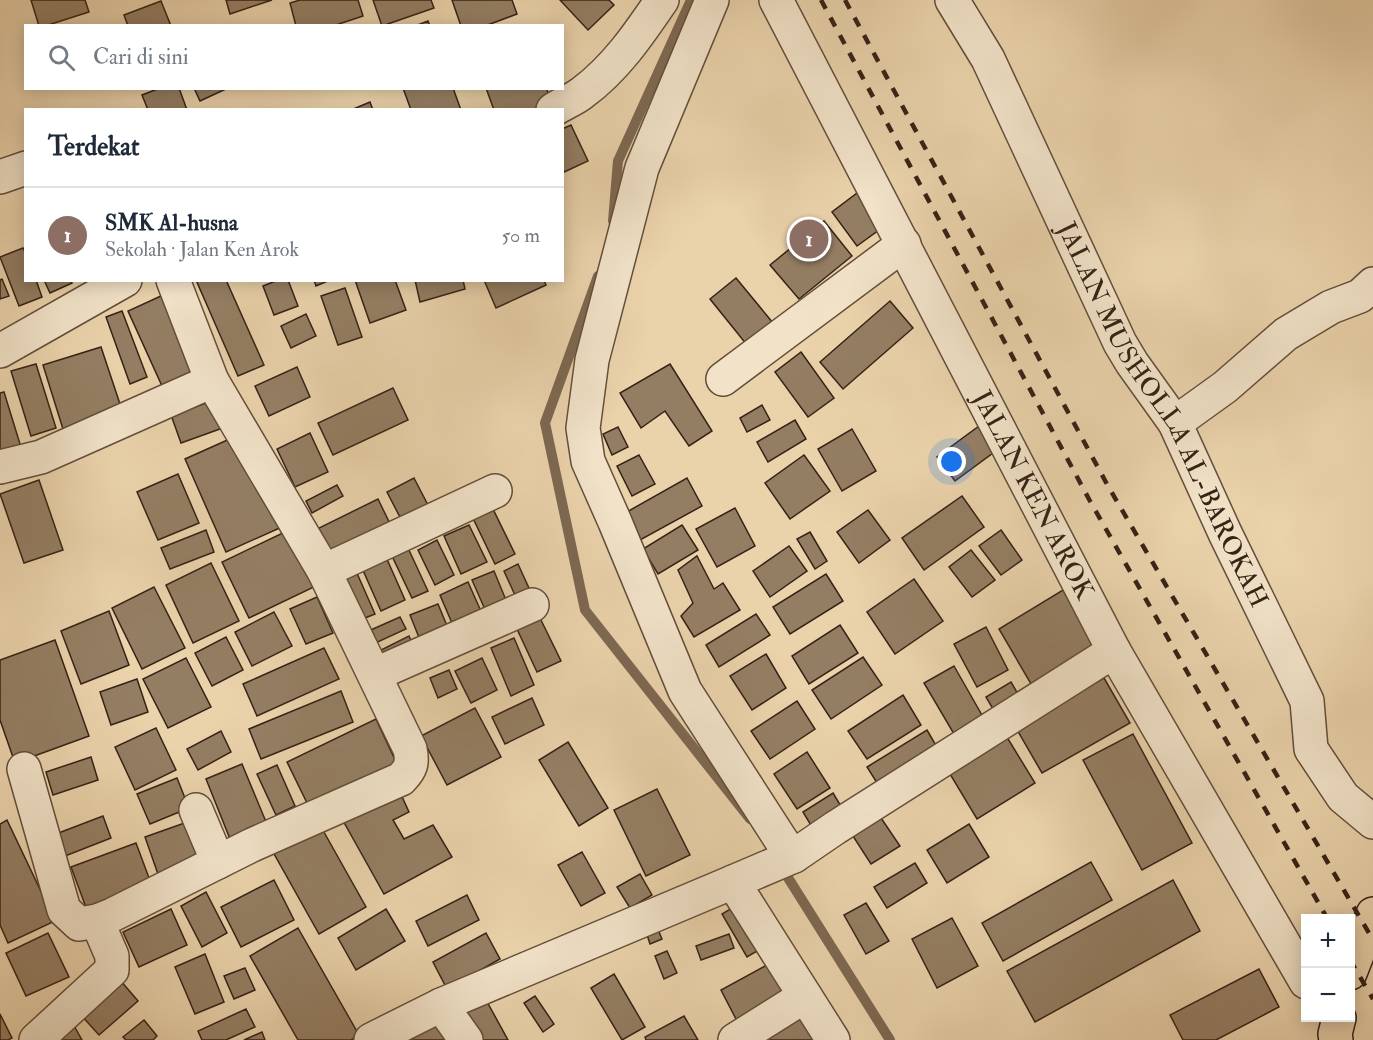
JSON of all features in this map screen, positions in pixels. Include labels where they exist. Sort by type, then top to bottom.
[{"type":"main road","points":[[1352,968],[1373,914]]},
{"type":"street","points":[[556,108],[581,94],[609,69],[637,37],[662,0]]},
{"type":"street","points":[[712,0],[642,168],[592,360],[584,428],[588,461],[685,691],[783,843],[788,859]]},
{"type":"street","name":"JALAN KEN AROK","points":[[776,0],[1114,651],[1301,975]]},
{"type":"street","name":"JALAN MUSHOLLA AL-BAROKAH","points":[[952,0],[988,59],[1120,343],[1175,423],[1225,533],[1307,701],[1311,749],[1343,797],[1373,822]]},
{"type":"street","points":[[0,177],[24,169]]},
{"type":"street","points":[[723,379],[904,244]]},
{"type":"street","points":[[0,351],[121,282]]},
{"type":"street","points":[[24,769],[64,910],[79,924],[97,921],[218,862],[401,779],[410,771],[412,759],[410,749],[376,674],[324,570],[212,381],[174,282]]},
{"type":"street","points":[[1175,423],[1225,387],[1286,334],[1331,307],[1360,296],[1373,284]]},
{"type":"street","points":[[0,467],[41,457],[212,381]]},
{"type":"street","points":[[324,570],[495,491]]},
{"type":"street","points":[[376,674],[532,604]]},
{"type":"street","points":[[371,1040],[441,1005],[788,859],[1114,651]]},
{"type":"street","points":[[196,810],[218,862]]},
{"type":"street","points":[[739,881],[833,1040]]},
{"type":"street","points":[[36,1040],[112,970],[112,956],[97,921]]},
{"type":"street","points":[[735,1040],[805,996]]},
{"type":"street","points":[[441,1005],[466,1040]]},
{"type":"building","points":[[31,0],[85,0],[89,12],[51,24],[38,24]]},
{"type":"building","points":[[226,0],[272,0],[230,14]]},
{"type":"building","points":[[300,0],[358,0],[363,16],[339,24],[295,24],[290,3]]},
{"type":"building","points":[[373,0],[431,0],[434,8],[388,24],[381,24]]},
{"type":"building","points":[[452,0],[512,0],[517,14],[490,24],[460,24]]},
{"type":"building","points":[[560,0],[609,0],[614,5],[588,30]]},
{"type":"building","points":[[161,1],[170,24],[127,24],[124,15]]},
{"type":"building","points":[[155,90],[180,90],[186,108],[147,108],[142,95]]},
{"type":"building","points":[[195,90],[224,90],[200,101]]},
{"type":"building","points":[[404,90],[454,90],[460,108],[410,108]]},
{"type":"building","points":[[487,90],[547,90],[552,102],[538,108],[493,108]]},
{"type":"building","points":[[370,102],[372,108],[356,108]]},
{"type":"building","points":[[571,125],[588,161],[564,172],[564,128]]},
{"type":"building","points":[[857,193],[883,227],[857,246],[832,212]]},
{"type":"building","points":[[824,221],[852,256],[799,299],[770,265]]},
{"type":"building","points":[[23,248],[24,282],[37,282],[42,297],[19,306],[0,257]]},
{"type":"building","points":[[736,278],[773,323],[747,345],[710,299]]},
{"type":"building","points":[[2,279],[9,296],[0,299],[0,280]]},
{"type":"building","points":[[45,282],[72,282],[72,283],[50,293]]},
{"type":"building","points":[[197,282],[227,282],[264,365],[238,376]]},
{"type":"building","points":[[273,282],[289,282],[298,306],[274,315],[263,286]]},
{"type":"building","points":[[356,282],[396,282],[406,310],[370,323]]},
{"type":"building","points":[[415,282],[463,282],[465,289],[420,302]]},
{"type":"building","points":[[485,282],[545,282],[546,285],[496,308]]},
{"type":"building","points":[[345,288],[362,337],[338,345],[321,296]]},
{"type":"building","points":[[163,295],[202,381],[167,397],[128,311]]},
{"type":"building","points":[[890,301],[913,328],[843,389],[820,362]]},
{"type":"building","points":[[122,311],[147,377],[130,384],[106,317]]},
{"type":"building","points":[[306,314],[316,336],[291,348],[281,326]]},
{"type":"building","points":[[101,347],[122,410],[63,429],[43,365]]},
{"type":"building","points":[[801,352],[834,398],[808,417],[775,372]]},
{"type":"building","points":[[36,364],[56,428],[31,436],[11,371]]},
{"type":"building","points":[[670,364],[712,431],[689,446],[665,411],[641,428],[620,393]]},
{"type":"building","points":[[297,367],[310,397],[269,416],[255,386]]},
{"type":"building","points":[[393,388],[408,420],[333,455],[318,423]]},
{"type":"building","points":[[4,392],[24,457],[0,465],[0,393]]},
{"type":"building","points":[[221,398],[231,425],[181,443],[171,415]]},
{"type":"building","points":[[762,405],[770,420],[747,432],[740,418]]},
{"type":"building","points":[[795,420],[806,439],[768,462],[757,442]]},
{"type":"building","points":[[979,426],[997,450],[955,481],[937,457]]},
{"type":"building","points":[[618,427],[628,447],[612,455],[603,434]]},
{"type":"building","points":[[852,429],[876,471],[842,491],[818,449]]},
{"type":"building","points":[[243,433],[284,526],[226,552],[185,459]]},
{"type":"building","points":[[310,433],[328,472],[295,487],[277,449]]},
{"type":"building","points":[[639,455],[655,484],[632,496],[617,466]]},
{"type":"building","points":[[804,455],[830,491],[790,519],[765,483]]},
{"type":"building","points":[[178,474],[199,523],[158,540],[137,492]]},
{"type":"building","points":[[414,478],[430,509],[403,523],[387,492]]},
{"type":"building","points":[[687,478],[702,506],[640,540],[625,513]]},
{"type":"building","points":[[39,480],[63,550],[24,563],[0,494]]},
{"type":"building","points":[[337,485],[343,496],[312,513],[306,501]]},
{"type":"building","points":[[962,496],[984,527],[924,570],[902,538]]},
{"type":"building","points":[[378,499],[393,530],[328,562],[313,531]]},
{"type":"building","points":[[491,505],[515,554],[495,564],[471,514]]},
{"type":"building","points":[[735,508],[755,546],[717,567],[696,529]]},
{"type":"building","points":[[868,510],[890,540],[859,563],[837,532]]},
{"type":"building","points":[[469,525],[487,562],[461,574],[444,536]]},
{"type":"building","points":[[682,525],[698,550],[658,574],[643,549]]},
{"type":"building","points":[[206,530],[214,552],[170,569],[161,548]]},
{"type":"building","points":[[289,530],[316,586],[249,618],[222,562]]},
{"type":"building","points":[[1001,530],[1022,560],[1001,575],[979,546]]},
{"type":"building","points":[[810,532],[827,561],[815,569],[797,539]]},
{"type":"building","points":[[437,540],[454,575],[435,585],[418,550]]},
{"type":"building","points":[[789,546],[807,571],[770,597],[753,571]]},
{"type":"building","points":[[408,548],[428,591],[412,598],[392,556]]},
{"type":"building","points":[[971,550],[995,580],[972,597],[949,567]]},
{"type":"building","points":[[697,556],[714,589],[723,583],[740,610],[694,637],[681,616],[693,603],[678,570]]},
{"type":"building","points":[[386,557],[405,600],[381,611],[362,568]]},
{"type":"building","points":[[211,563],[239,621],[193,643],[166,585]]},
{"type":"building","points":[[518,564],[533,597],[519,604],[504,571]]},
{"type":"building","points":[[356,571],[375,614],[355,622],[336,579]]},
{"type":"building","points":[[494,571],[508,605],[487,614],[472,580]]},
{"type":"building","points":[[826,574],[843,601],[790,634],[773,607]]},
{"type":"building","points":[[914,579],[943,621],[895,654],[867,612]]},
{"type":"building","points":[[468,582],[484,618],[455,630],[440,595]]},
{"type":"building","points":[[154,587],[185,648],[142,669],[112,608]]},
{"type":"building","points":[[1063,590],[1098,650],[1034,689],[999,629]]},
{"type":"building","points":[[317,597],[333,633],[306,644],[290,609]]},
{"type":"building","points":[[438,604],[450,633],[422,645],[410,615]]},
{"type":"building","points":[[109,611],[129,665],[81,684],[61,631]]},
{"type":"building","points":[[274,612],[292,646],[252,666],[235,632]]},
{"type":"building","points":[[756,614],[770,635],[719,667],[706,645]]},
{"type":"building","points":[[400,617],[406,629],[369,646],[364,633]]},
{"type":"building","points":[[540,618],[561,661],[537,672],[517,629]]},
{"type":"building","points":[[840,625],[858,653],[809,684],[792,656]]},
{"type":"building","points":[[986,627],[1008,670],[977,687],[954,644]]},
{"type":"building","points":[[409,636],[415,650],[380,667],[373,654]]},
{"type":"building","points":[[226,637],[243,670],[212,686],[195,653]]},
{"type":"building","points":[[514,638],[534,685],[511,696],[491,648]]},
{"type":"building","points":[[55,640],[89,736],[15,763],[0,720],[0,660]]},
{"type":"building","points":[[324,648],[339,679],[257,716],[243,684]]},
{"type":"building","points":[[766,654],[786,688],[752,710],[730,676]]},
{"type":"building","points":[[863,657],[882,685],[831,719],[812,690]]},
{"type":"building","points":[[186,658],[211,707],[168,728],[143,679]]},
{"type":"building","points":[[482,658],[497,690],[471,703],[455,671]]},
{"type":"building","points":[[954,666],[983,717],[954,734],[924,683]]},
{"type":"building","points":[[449,670],[457,689],[438,698],[430,678]]},
{"type":"building","points":[[1104,678],[1130,723],[1042,773],[1016,728]]},
{"type":"building","points":[[137,679],[148,712],[111,725],[100,692]]},
{"type":"building","points":[[1011,682],[1018,694],[993,709],[986,697]]},
{"type":"building","points":[[341,691],[353,722],[261,759],[249,729]]},
{"type":"building","points":[[903,695],[921,725],[867,759],[848,731]]},
{"type":"building","points":[[532,698],[544,725],[505,744],[492,717]]},
{"type":"building","points":[[797,701],[815,729],[770,759],[751,731]]},
{"type":"building","points":[[475,708],[501,757],[447,785],[421,736]]},
{"type":"building","points":[[376,719],[397,764],[309,807],[287,762]]},
{"type":"building","points":[[156,728],[176,770],[135,790],[115,747]]},
{"type":"building","points":[[927,730],[938,749],[879,786],[867,767]]},
{"type":"building","points":[[221,731],[231,752],[198,770],[187,749]]},
{"type":"building","points":[[1005,734],[1035,783],[977,819],[947,769]]},
{"type":"building","points":[[1133,734],[1192,843],[1142,870],[1083,760]]},
{"type":"building","points":[[568,742],[608,808],[579,826],[539,760]]},
{"type":"building","points":[[807,752],[830,788],[797,809],[774,774]]},
{"type":"building","points":[[91,757],[98,780],[53,795],[46,772]]},
{"type":"building","points":[[242,764],[269,829],[232,844],[206,779]]},
{"type":"building","points":[[277,765],[295,806],[276,815],[257,774]]},
{"type":"building","points":[[177,778],[189,808],[150,824],[137,794]]},
{"type":"building","points":[[398,788],[409,812],[393,820],[404,839],[433,825],[452,857],[384,894],[341,817]]},
{"type":"building","points":[[657,789],[690,855],[646,876],[614,810]]},
{"type":"building","points":[[833,793],[842,808],[812,827],[803,812]]},
{"type":"building","points":[[879,815],[900,846],[871,864],[851,833]]},
{"type":"building","points":[[103,816],[111,838],[65,856],[56,834]]},
{"type":"building","points":[[7,820],[55,921],[8,943],[0,925],[0,824]]},
{"type":"building","points":[[193,820],[207,859],[159,877],[145,837]]},
{"type":"building","points":[[969,824],[989,857],[947,883],[927,850]]},
{"type":"building","points":[[320,825],[366,907],[319,934],[273,852]]},
{"type":"building","points":[[136,843],[152,886],[87,910],[71,867]]},
{"type":"building","points":[[582,852],[605,893],[581,906],[558,865]]},
{"type":"building","points":[[1091,862],[1112,900],[1003,961],[982,923]]},
{"type":"building","points":[[915,863],[927,883],[887,908],[874,887]]},
{"type":"building","points":[[640,874],[652,895],[630,908],[617,887]]},
{"type":"building","points":[[274,880],[294,920],[241,947],[221,907]]},
{"type":"building","points":[[1173,880],[1200,931],[1035,1022],[1007,971]]},
{"type":"building","points":[[206,892],[227,933],[202,947],[181,906]]},
{"type":"building","points":[[467,895],[479,920],[428,946],[416,921]]},
{"type":"building","points":[[742,902],[767,945],[747,957],[722,914]]},
{"type":"building","points":[[866,903],[889,941],[866,954],[844,915]]},
{"type":"building","points":[[171,909],[187,945],[139,967],[123,932]]},
{"type":"building","points":[[386,909],[405,941],[356,970],[338,938]]},
{"type":"building","points":[[952,918],[978,966],[937,988],[912,939]]},
{"type":"building","points":[[657,927],[662,939],[650,944],[646,932]]},
{"type":"building","points":[[298,928],[359,1035],[351,1040],[298,1040],[250,956]]},
{"type":"building","points":[[48,933],[69,977],[26,996],[6,953]]},
{"type":"building","points":[[486,933],[500,959],[447,989],[433,962]]},
{"type":"building","points":[[729,934],[734,948],[701,960],[696,946]]},
{"type":"building","points":[[667,951],[677,973],[664,979],[655,956]]},
{"type":"building","points":[[205,954],[224,1002],[195,1014],[175,967]]},
{"type":"building","points":[[778,959],[795,990],[737,1021],[721,990]]},
{"type":"building","points":[[245,968],[255,990],[234,999],[224,976]]},
{"type":"building","points":[[1259,969],[1279,1007],[1216,1040],[1183,1040],[1170,1015]]},
{"type":"building","points":[[614,974],[645,1027],[622,1040],[591,988]]},
{"type":"building","points":[[120,980],[138,1001],[99,1035],[80,1014]]},
{"type":"building","points":[[535,996],[554,1024],[543,1032],[524,1003]]},
{"type":"building","points":[[485,998],[508,1040],[474,1040],[458,1013]]},
{"type":"building","points":[[246,1009],[255,1027],[226,1040],[202,1040],[198,1031]]},
{"type":"building","points":[[809,1012],[825,1040],[765,1040]]},
{"type":"building","points":[[0,1014],[12,1038],[8,1040],[0,1040]]},
{"type":"building","points":[[433,1016],[452,1040],[409,1040],[406,1037]]},
{"type":"building","points":[[684,1016],[698,1040],[646,1040],[645,1037]]},
{"type":"building","points":[[144,1020],[157,1036],[153,1040],[126,1040],[123,1037]]},
{"type":"building","points":[[73,1024],[82,1040],[47,1040]]},
{"type":"building","points":[[262,1032],[265,1040],[244,1040]]},
{"type":"waterway","points":[[613,221],[618,161],[691,0]]},
{"type":"waterway","points":[[598,276],[545,423],[585,610],[750,819]]},
{"type":"waterway","points":[[780,865],[890,1040]]},
{"type":"railway","points":[[821,0],[1090,501],[1325,914]]},
{"type":"railway","points":[[845,0],[1108,486],[1373,940]]},
{"type":"railway","points":[[1355,968],[1373,999]]},
{"type":"place","name":"SMK Al-husna","points":[[809,239]]}]
